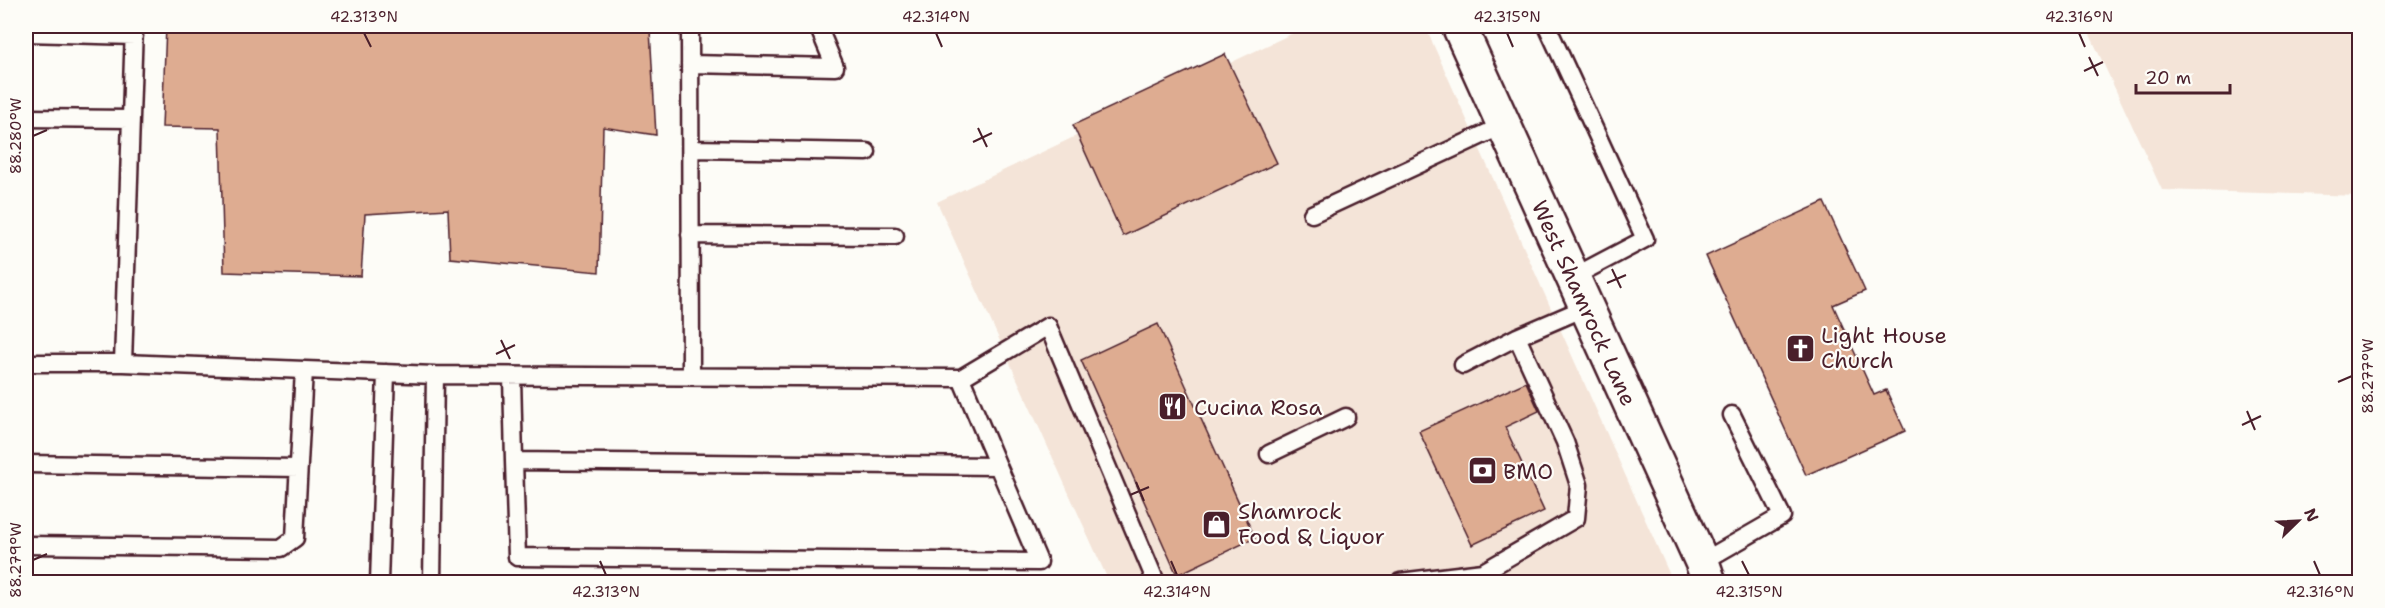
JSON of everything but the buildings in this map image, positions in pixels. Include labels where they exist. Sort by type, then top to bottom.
[{"type":"street","name":"West Shamrock Lane","points":[[1460,26],[1705,572]]},
{"type":"lane","points":[[690,26],[691,376]]},
{"type":"lane","points":[[690,64],[835,67],[818,26]]},
{"type":"lane","points":[[1547,26],[1645,239],[1573,278]]},
{"type":"lane","points":[[26,33],[134,31],[123,363]]},
{"type":"lane","points":[[26,118],[131,119]]},
{"type":"lane","points":[[1312,214],[1504,125]]},
{"type":"lane","points":[[690,149],[867,152]]},
{"type":"lane","points":[[690,235],[895,236]]},
{"type":"lane","points":[[1463,365],[1517,337],[1587,307]]},
{"type":"lane","points":[[26,363],[123,363],[435,375],[961,378],[1048,326],[1156,582]]},
{"type":"lane","points":[[1400,582],[1483,572],[1576,518],[1579,485],[1565,442],[1517,337]]},
{"type":"lane","points":[[26,545],[281,548],[295,538],[304,370]]},
{"type":"lane","points":[[379,582],[386,373]]},
{"type":"lane","points":[[432,582],[435,375]]},
{"type":"lane","points":[[513,376],[516,557],[1039,562],[961,378]]},
{"type":"lane","points":[[1705,572],[1782,516],[1732,415]]},
{"type":"lane","points":[[1269,454],[1346,417]]},
{"type":"lane","points":[[514,461],[998,465]]},
{"type":"lane","points":[[26,464],[298,468]]},
{"type":"shaded area","points":[[1308,26],[1425,26],[1673,582],[1109,582],[937,202]]},
{"type":"shaded area","points":[[2086,26],[2359,26],[2359,196],[2162,190]]},
{"type":"place","name":"Light House Church","points":[[1800,348]]},
{"type":"place","name":"Cucina Rosa","points":[[1173,407]]},
{"type":"place","name":"BMO","points":[[1482,471]]},
{"type":"place","name":"Shamrock Food & Liquor","points":[[1217,524]]}]
